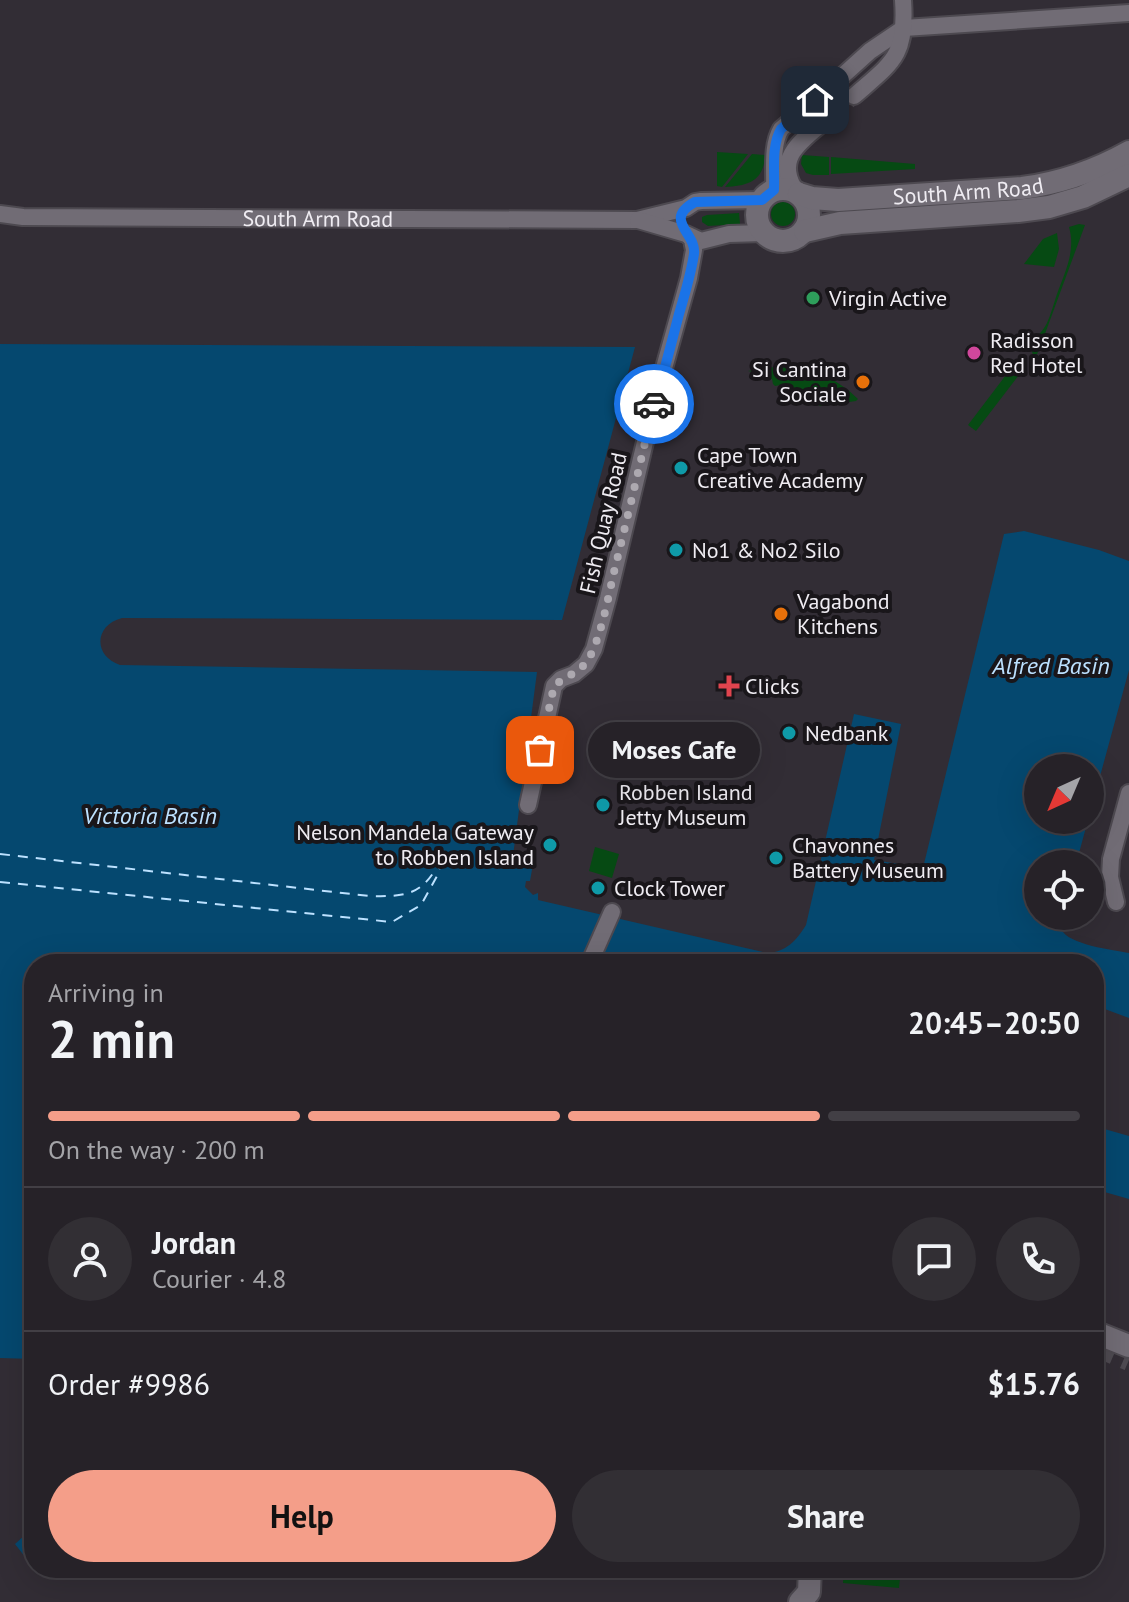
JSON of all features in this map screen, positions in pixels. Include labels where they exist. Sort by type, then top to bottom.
[{"type":"street","points":[[854,96],[896,57],[904,28],[903,0]]},
{"type":"street","points":[[839,79],[870,51],[904,28],[1129,13]]},
{"type":"street","points":[[783,194],[775,147],[778,134],[815,100]]},
{"type":"street","points":[[783,194],[789,177],[790,155],[798,144],[830,117]]},
{"type":"street","name":"South Arm Road","points":[[0,214],[23,217],[637,220],[686,208],[695,202],[783,194],[838,200],[1048,185],[1075,177],[1129,152]]},
{"type":"street","name":"South Arm Road","points":[[805,231],[840,223],[1049,207],[1083,197],[1129,175]]},
{"type":"street","points":[[783,194],[805,200],[810,214],[805,231],[785,241],[771,238],[765,233],[757,217],[759,205],[783,194]]},
{"type":"street","name":"Fish Quay Road","points":[[528,805],[554,686],[586,664],[594,649],[608,598],[654,404],[689,278],[694,250],[692,240],[682,229],[681,220],[686,208]]},
{"type":"street","name":"South Arm Road","points":[[637,220],[701,241],[729,234],[765,233]]},
{"type":"street","points":[[1116,902],[1110,877],[1111,859],[1129,793]]},
{"type":"street","points":[[593,954],[612,912]]},
{"type":"street","points":[[1104,1336],[1129,1346]]},
{"type":"street","points":[[800,1602],[809,1592],[810,1578]]},
{"type":"street","points":[[821,1602],[822,1578]]},
{"type":"green space","points":[[717,152],[748,154],[722,187],[717,186]]},
{"type":"green space","points":[[752,154],[765,155],[758,176],[748,183],[725,187]]},
{"type":"green space","points":[[802,155],[829,157],[829,175],[806,173],[801,164]]},
{"type":"green space","points":[[831,157],[915,164],[915,169],[831,174]]},
{"type":"green space","points":[[783,202],[792,205],[795,214],[792,223],[783,226],[774,223],[771,214],[774,205]]},
{"type":"green space","points":[[739,213],[740,224],[708,226],[702,222],[702,217],[707,215]]},
{"type":"green space","points":[[1085,225],[1039,350],[1033,355],[1034,342],[1047,323],[1069,261],[1069,227]]},
{"type":"green space","points":[[1057,233],[1059,249],[1054,267],[1024,264],[1043,239]]},
{"type":"green space","points":[[781,366],[823,375],[858,399],[820,406],[817,398],[807,397],[806,391],[797,392],[799,397],[794,401],[789,393],[782,391],[781,385],[775,386],[772,379],[766,379],[762,371],[748,371]]},
{"type":"green space","points":[[1009,371],[1019,375],[976,431],[968,425]]},
{"type":"green space","points":[[595,847],[619,854],[612,878],[589,871]]},
{"type":"green space","points":[[843,1578],[900,1578],[899,1588],[843,1583]]},
{"type":"water","name":"Victoria Basin","points":[[0,344],[635,347],[562,620],[122,618],[106,627],[100,641],[101,648],[111,661],[120,665],[537,672],[513,856],[515,861],[533,864],[530,881],[526,881],[525,887],[533,895],[538,893],[538,900],[767,953],[790,945],[806,925],[854,714],[901,724],[874,860],[923,868],[1004,534],[1024,531],[1129,561],[1129,670],[1104,762],[1104,754],[1024,754],[1024,834],[1084,834],[1080,850],[1024,850],[1024,930],[1062,930],[1072,939],[1092,946],[1129,953],[1129,1018],[1104,1009],[1104,954],[24,954],[24,1359],[0,1358]]},
{"type":"water","points":[[1104,1129],[1129,1136],[1129,1199],[1104,1192]]},
{"type":"water","points":[[24,1536],[24,1556],[15,1544]]},
{"type":"ferry route","points":[[0,882],[392,922],[421,905],[437,876],[445,851]]},
{"type":"ferry route","points":[[0,854],[369,896],[413,891],[428,879],[442,857]]},
{"type":"tunnel","points":[[815,100],[839,79]]},
{"type":"tunnel","points":[[830,117],[854,96]]},
{"type":"tunnel","points":[[1104,1349],[1129,1360]]},
{"type":"way so far","points":[[540,750],[554,686],[586,664],[594,649],[654,404]]},
{"type":"place","name":"Virgin Active","points":[[813,298]]},
{"type":"place","name":"Radisson Red Hotel","points":[[974,353]]},
{"type":"place","name":"Si Cantina Sociale","points":[[863,382]]},
{"type":"place","name":"Cape Town Creative Academy","points":[[681,468]]},
{"type":"place","name":"No1 & No2 Silo","points":[[676,550]]},
{"type":"place","name":"Vagabond Kitchens","points":[[781,614]]},
{"type":"place","name":"Clicks","points":[[729,686]]},
{"type":"place","name":"Nedbank","points":[[789,733]]},
{"type":"place","name":"Moses Cafe","points":[[540,750]]},
{"type":"place","name":"Robben Island Jetty Museum","points":[[603,805]]},
{"type":"place","name":"Nelson Mandela Gateway to Robben Island","points":[[550,845]]},
{"type":"place","name":"Chavonnes Battery Museum","points":[[776,858]]},
{"type":"place","name":"Clock Tower","points":[[598,888]]},
{"type":"route","points":[[654,404],[694,250],[692,240],[682,229],[683,213],[695,202],[762,200],[774,190],[778,134],[815,100]]},
{"type":"water label","name":"Alfred Basin","points":[[1051,665]]}]
